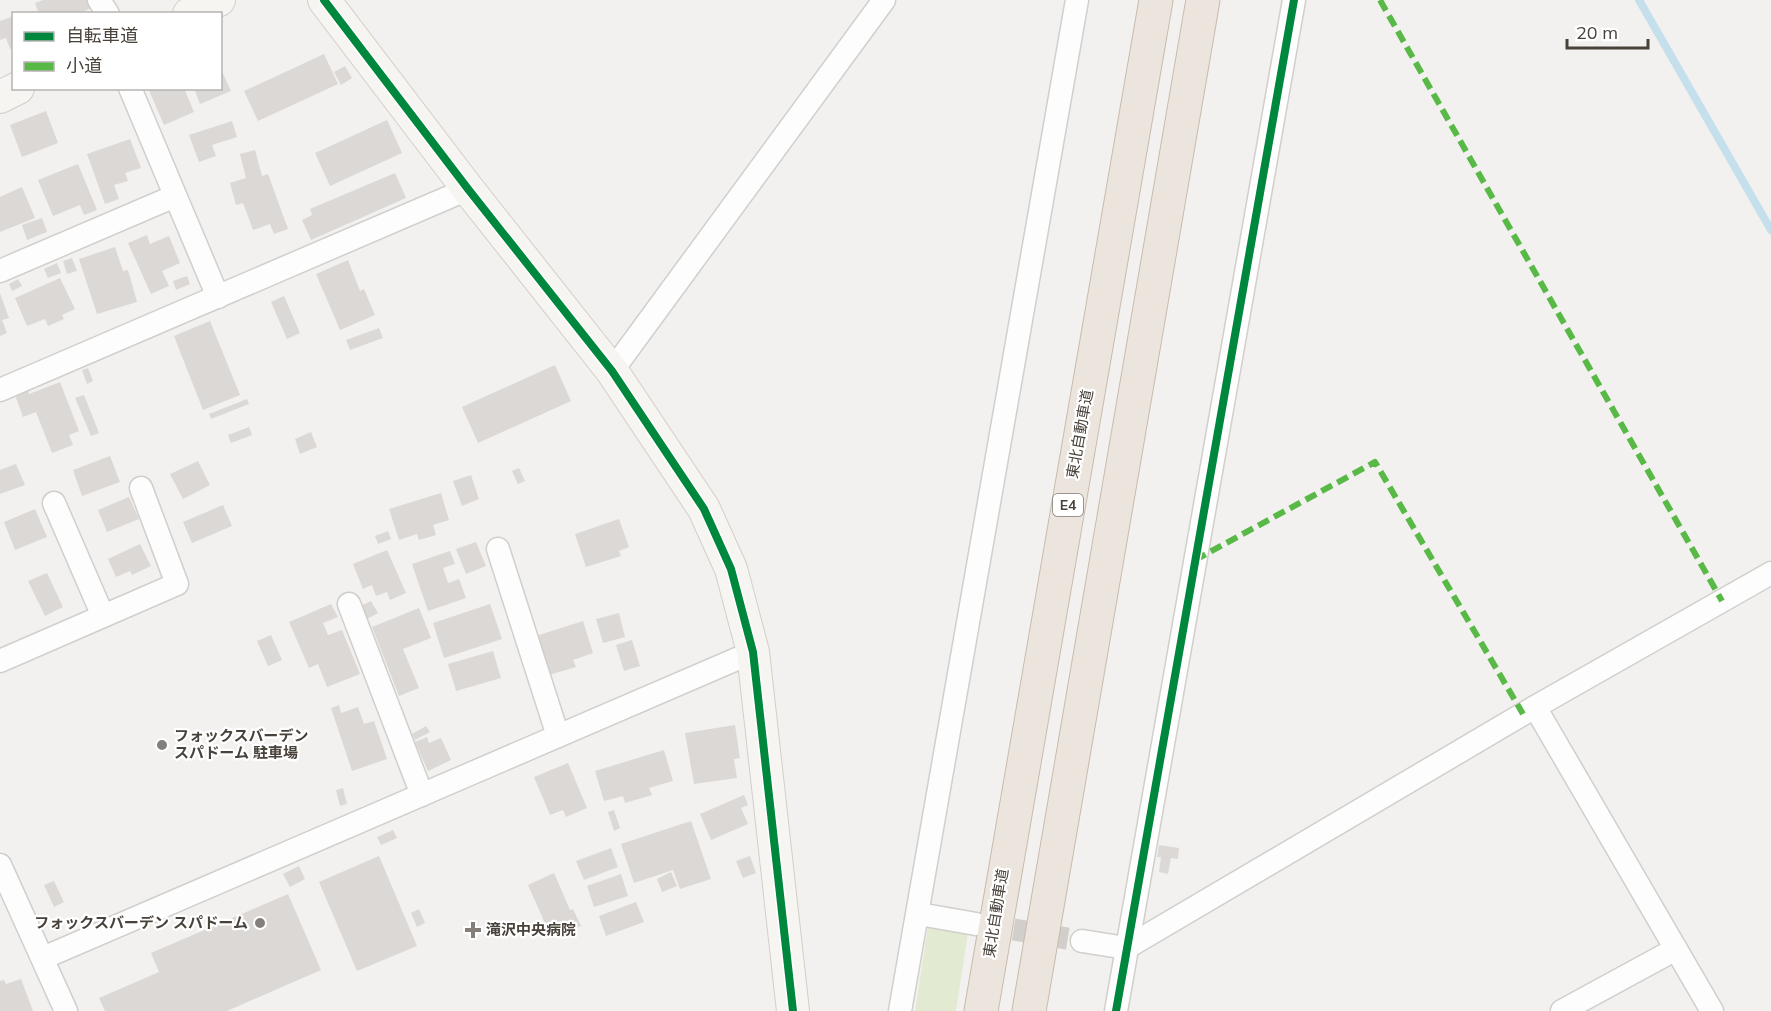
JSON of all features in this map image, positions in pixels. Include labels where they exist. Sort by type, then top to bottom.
[{"type":"highway","name":"東北自動車道","points":[[981,1011],[1156,0]]},
{"type":"highway","points":[[1029,1011],[1203,0]]},
{"type":"street","points":[[193,12],[219,0]]},
{"type":"street","points":[[324,0],[468,189],[612,371],[704,509],[731,569],[753,652],[793,1011]]},
{"type":"street","points":[[612,371],[884,0]]},
{"type":"street","points":[[900,1011],[919,914],[1077,0]]},
{"type":"street","points":[[1116,1011],[1125,948],[1294,0]]},
{"type":"street","points":[[0,97],[14,90]]},
{"type":"street","points":[[131,90],[218,297]]},
{"type":"street","points":[[0,390],[468,189]]},
{"type":"street","points":[[0,271],[175,196]]},
{"type":"street","points":[[0,661],[177,584],[141,488]]},
{"type":"street","points":[[54,503],[103,616]]},
{"type":"street","points":[[498,549],[558,736]]},
{"type":"street","points":[[1082,941],[1125,948],[1535,707],[1771,573]]},
{"type":"street","points":[[349,604],[422,795]]},
{"type":"street","points":[[44,958],[753,652]]},
{"type":"street","points":[[1535,707],[1712,1011]]},
{"type":"street","points":[[0,865],[66,1011]]},
{"type":"street","points":[[919,914],[976,924]]},
{"type":"street","points":[[1562,1011],[1676,949]]},
{"type":"green space","points":[[928,927],[968,933],[956,1011],[915,1011]]},
{"type":"building","points":[[43,0],[88,0],[91,8],[83,12],[38,12],[35,3]]},
{"type":"building","points":[[12,17],[12,48],[10,49],[6,38],[0,40],[0,21]]},
{"type":"building","points":[[324,54],[338,84],[258,121],[244,91]]},
{"type":"building","points":[[345,66],[352,78],[341,85],[334,72]]},
{"type":"building","points":[[222,71],[231,91],[200,104],[195,90],[222,90]]},
{"type":"building","points":[[149,90],[185,90],[194,112],[164,125]]},
{"type":"building","points":[[46,111],[58,143],[22,157],[10,125]]},
{"type":"building","points":[[387,120],[402,153],[330,186],[315,153]]},
{"type":"building","points":[[232,121],[237,137],[212,145],[216,156],[199,162],[189,135]]},
{"type":"building","points":[[130,139],[141,168],[125,173],[128,181],[114,185],[119,199],[105,204],[87,154]]},
{"type":"building","points":[[255,150],[262,176],[268,174],[288,229],[274,234],[270,224],[253,230],[243,203],[236,205],[230,183],[246,178],[240,154]]},
{"type":"building","points":[[78,164],[97,210],[84,215],[80,205],[53,216],[38,180]]},
{"type":"building","points":[[395,173],[406,198],[311,240],[302,220],[312,215],[310,209]]},
{"type":"building","points":[[22,187],[35,218],[0,232],[0,197]]},
{"type":"building","points":[[42,218],[47,232],[27,240],[22,225]]},
{"type":"building","points":[[147,235],[150,244],[169,236],[180,263],[162,271],[169,286],[151,294],[128,243]]},
{"type":"building","points":[[115,247],[123,271],[128,270],[137,302],[97,314],[79,259]]},
{"type":"building","points":[[72,258],[77,271],[67,274],[63,261]]},
{"type":"building","points":[[348,260],[360,291],[364,289],[375,315],[340,330],[316,274]]},
{"type":"building","points":[[57,263],[61,273],[48,278],[44,269]]},
{"type":"building","points":[[187,276],[190,284],[176,290],[173,281]]},
{"type":"building","points":[[60,278],[75,309],[62,315],[64,319],[48,326],[45,319],[27,326],[15,298]]},
{"type":"building","points":[[18,279],[22,286],[12,291],[9,284]]},
{"type":"building","points":[[0,293],[9,318],[2,320],[7,333],[0,336]]},
{"type":"building","points":[[284,296],[300,333],[287,339],[271,302]]},
{"type":"building","points":[[210,321],[240,395],[203,410],[174,336]]},
{"type":"building","points":[[379,328],[383,338],[350,350],[346,340]]},
{"type":"building","points":[[555,365],[571,401],[478,443],[462,407]]},
{"type":"building","points":[[88,368],[93,381],[87,384],[82,370]]},
{"type":"building","points":[[60,382],[79,431],[69,435],[73,445],[52,453],[36,412],[23,417],[15,395],[28,390],[29,394]]},
{"type":"building","points":[[84,395],[99,433],[91,436],[75,398]]},
{"type":"building","points":[[247,399],[249,404],[211,419],[209,414]]},
{"type":"building","points":[[249,427],[252,435],[231,443],[228,435]]},
{"type":"building","points":[[311,432],[317,447],[300,454],[295,439]]},
{"type":"building","points":[[110,456],[120,482],[82,496],[73,470]]},
{"type":"building","points":[[198,461],[210,485],[183,499],[170,474]]},
{"type":"building","points":[[16,464],[25,485],[0,494],[0,470]]},
{"type":"building","points":[[519,468],[525,481],[518,484],[512,471]]},
{"type":"building","points":[[471,475],[479,499],[462,506],[453,481]]},
{"type":"building","points":[[441,493],[449,520],[433,525],[436,535],[419,540],[417,534],[399,540],[389,509]]},
{"type":"building","points":[[129,497],[139,519],[107,532],[98,510]]},
{"type":"building","points":[[223,505],[232,526],[192,543],[183,522]]},
{"type":"building","points":[[35,509],[47,537],[15,550],[4,522]]},
{"type":"building","points":[[619,519],[629,547],[619,551],[621,556],[586,567],[575,534]]},
{"type":"building","points":[[388,531],[391,539],[378,544],[375,536]]},
{"type":"building","points":[[476,542],[486,566],[466,574],[456,549]]},
{"type":"building","points":[[140,544],[151,566],[132,575],[130,571],[116,577],[108,559]]},
{"type":"building","points":[[387,550],[406,593],[390,600],[387,592],[376,596],[372,585],[363,589],[353,564]]},
{"type":"building","points":[[450,551],[455,564],[443,568],[448,583],[459,579],[466,598],[428,611],[412,564]]},
{"type":"building","points":[[47,573],[63,607],[45,616],[28,581]]},
{"type":"building","points":[[371,601],[378,613],[367,619],[360,606]]},
{"type":"building","points":[[331,604],[338,617],[323,623],[328,635],[342,630],[360,674],[327,687],[318,664],[309,668],[289,622]]},
{"type":"building","points":[[490,604],[502,639],[444,658],[433,623]]},
{"type":"building","points":[[419,608],[431,638],[403,649],[419,688],[399,696],[372,627]]},
{"type":"building","points":[[619,613],[625,637],[603,643],[596,619]]},
{"type":"building","points":[[583,621],[593,653],[573,660],[576,667],[549,675],[536,636]]},
{"type":"building","points":[[271,635],[282,660],[268,666],[257,641]]},
{"type":"building","points":[[632,640],[640,666],[624,671],[616,645]]},
{"type":"building","points":[[493,651],[501,678],[456,691],[448,664]]},
{"type":"building","points":[[339,705],[341,713],[358,707],[364,724],[374,721],[387,759],[352,771],[331,708]]},
{"type":"building","points":[[735,725],[740,758],[734,759],[737,778],[694,784],[685,733]]},
{"type":"building","points":[[426,726],[430,732],[415,740],[412,734]]},
{"type":"building","points":[[427,737],[429,743],[441,738],[451,760],[428,771],[415,742]]},
{"type":"building","points":[[664,750],[673,781],[649,788],[652,795],[625,803],[623,796],[604,801],[595,771]]},
{"type":"building","points":[[568,763],[587,808],[566,817],[563,810],[550,815],[534,777]]},
{"type":"building","points":[[343,788],[347,804],[340,806],[336,790]]},
{"type":"building","points":[[744,795],[748,805],[741,808],[748,824],[711,840],[700,814]]},
{"type":"building","points":[[614,810],[620,828],[614,831],[608,812]]},
{"type":"building","points":[[691,821],[711,879],[680,889],[673,870],[634,883],[621,844]]},
{"type":"building","points":[[393,830],[397,838],[381,845],[377,837]]},
{"type":"building","points":[[1159,845],[1179,848],[1178,859],[1171,858],[1168,874],[1159,872],[1161,857],[1157,857]]},
{"type":"building","points":[[611,848],[618,867],[584,880],[576,861]]},
{"type":"building","points":[[379,856],[417,946],[357,971],[319,882]]},
{"type":"building","points":[[750,856],[756,873],[743,878],[736,861]]},
{"type":"building","points":[[299,866],[305,879],[290,887],[283,874]]},
{"type":"building","points":[[671,872],[677,886],[662,892],[657,879]]},
{"type":"building","points":[[554,873],[570,910],[573,909],[581,926],[552,939],[528,885]]},
{"type":"building","points":[[621,874],[628,896],[594,907],[587,886]]},
{"type":"building","points":[[54,881],[64,902],[54,907],[44,885]]},
{"type":"building","name":"フォックスバーデン スパドーム","points":[[288,894],[321,970],[227,1011],[105,1011],[99,998],[159,972],[151,953]]},
{"type":"building","points":[[636,902],[644,922],[606,936],[599,916]]},
{"type":"building","points":[[419,909],[425,923],[417,927],[411,913]]},
{"type":"building","points":[[21,979],[33,1011],[0,1011],[0,981],[4,980],[6,984]]},
{"type":"waterway","points":[[1639,0],[1771,230]]},
{"type":"tunnel","points":[[981,924],[1082,941]]},
{"type":"marked path","points":[[1380,0],[1722,601]]},
{"type":"marked path","points":[[1195,560],[1375,462],[1523,714]]},
{"type":"cycle path","points":[[324,0],[468,189],[612,371],[704,509],[731,569],[753,652],[793,1011]]},
{"type":"cycle path","points":[[1116,1011],[1294,0]]},
{"type":"place","name":"フォックスバーデン スパドーム 駐車場","points":[[162,745]]},
{"type":"place","name":"フォックスバーデン スパドーム","points":[[260,923]]},
{"type":"place","name":"滝沢中央病院","points":[[473,930]]}]
